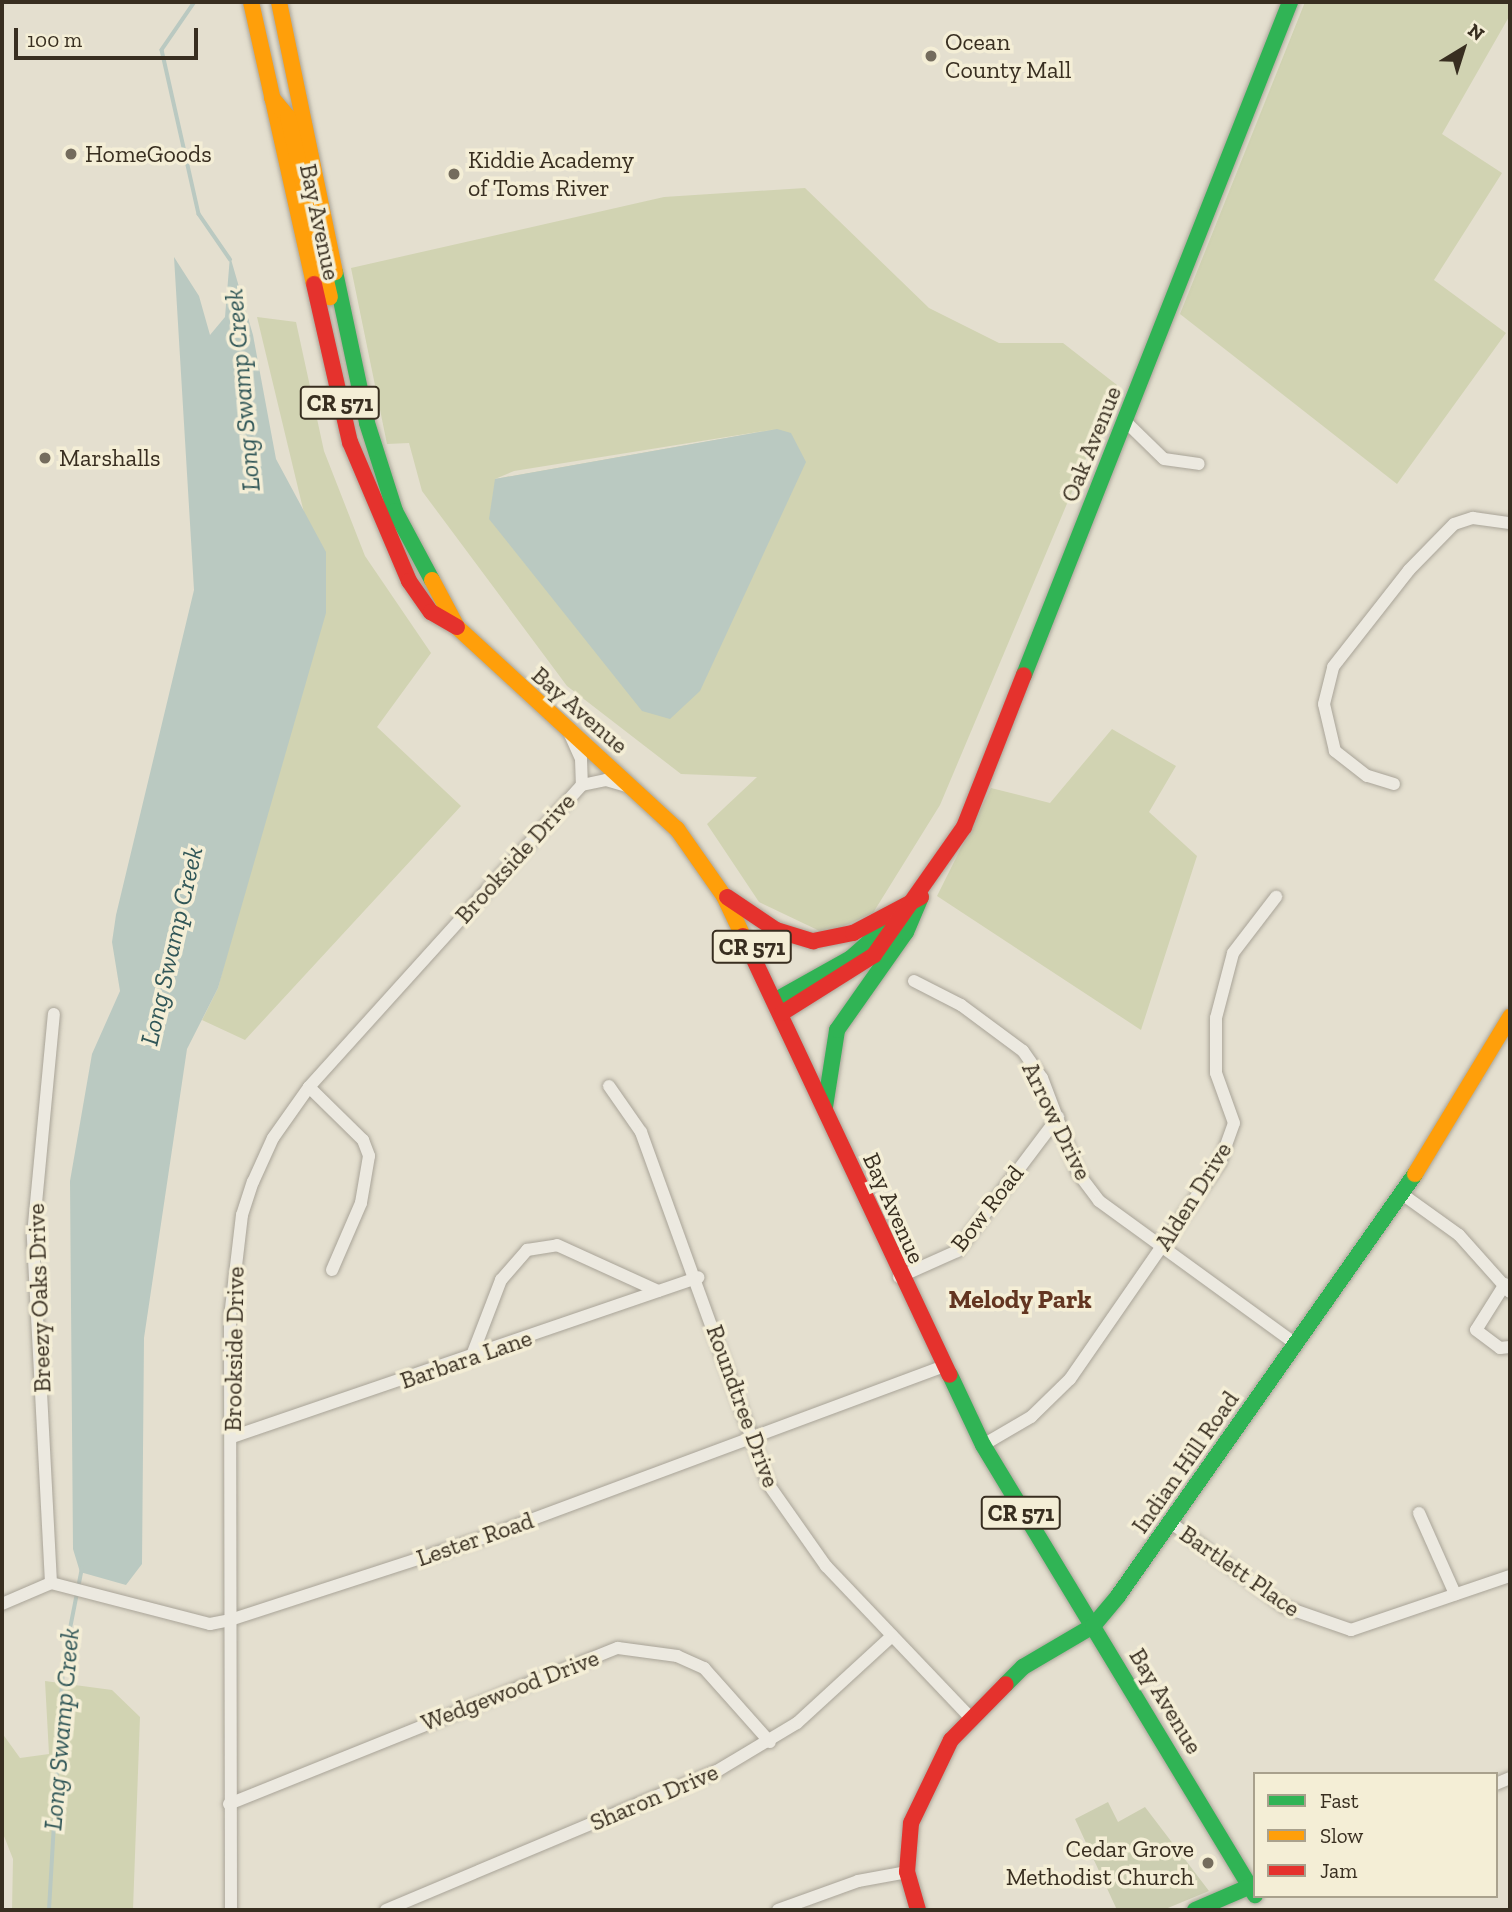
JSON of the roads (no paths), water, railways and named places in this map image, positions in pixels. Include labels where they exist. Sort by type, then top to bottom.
[{"type":"main road","name":"Bay Avenue","points":[[251,2],[277,130],[346,429],[369,496],[409,581],[431,612],[457,626],[568,730],[638,790],[677,829],[724,896],[779,1007],[941,1367],[982,1445],[1253,1889]]},
{"type":"main road","points":[[266,2],[274,38],[291,62],[284,89],[271,97],[295,112]]},
{"type":"main road","points":[[277,130],[295,112],[291,62],[279,2]]},
{"type":"main road","name":"Oak Avenue","points":[[779,1007],[874,955],[920,897],[986,778],[1290,2]]},
{"type":"main road","name":"Bay Avenue","points":[[295,112],[324,283],[347,334],[380,472],[457,626]]},
{"type":"main road","points":[[724,896],[776,930],[813,941],[853,933],[920,897]]},
{"type":"main road","points":[[825,1110],[837,1030],[906,932],[920,897]]},
{"type":"main road","name":"Indian Hill Road","points":[[918,1910],[907,1872],[911,1823],[925,1786],[969,1716],[1023,1667],[1093,1626],[1170,1522],[1402,1194],[1478,1081],[1510,1017]]},
{"type":"main road","points":[[1195,1910],[1253,1891]]},
{"type":"street","points":[[1125,421],[1164,459],[1199,464]]},
{"type":"street","points":[[1394,785],[1350,767],[1335,751],[1324,704],[1330,673],[1439,536],[1473,518],[1510,523]]},
{"type":"street","name":"Brookside Drive","points":[[568,730],[581,759],[582,785]]},
{"type":"street","name":"Brookside Drive","points":[[230,1910],[230,1317],[242,1215],[273,1138],[309,1087],[582,785],[606,780],[638,790]]},
{"type":"street","name":"Alden Drive","points":[[982,1445],[1049,1402],[1161,1248],[1232,1139],[1234,1123],[1216,1073],[1216,1018],[1233,953],[1276,897]]},
{"type":"street","name":"Arrow Drive","points":[[914,981],[961,1005],[1023,1051],[1058,1116],[1068,1152],[1099,1201],[1296,1344]]},
{"type":"street","name":"Breezy Oaks Drive","points":[[51,1583],[33,1235],[54,1014]]},
{"type":"street","name":"Roundtree Drive","points":[[609,1086],[641,1132],[698,1277],[750,1438],[791,1523],[892,1636],[969,1716]]},
{"type":"street","points":[[309,1087],[363,1140],[369,1156],[361,1203],[332,1270]]},
{"type":"street","name":"Bow Road","points":[[899,1277],[957,1251],[1058,1116]]},
{"type":"street","points":[[1402,1194],[1459,1235],[1508,1288],[1476,1331],[1500,1348],[1510,1347]]},
{"type":"street","points":[[471,1358],[501,1280],[535,1247],[558,1245],[658,1292]]},
{"type":"street","name":"Barbara Lane","points":[[232,1437],[471,1358],[698,1277]]},
{"type":"street","name":"Lester Road","points":[[51,1583],[210,1624],[230,1620],[482,1538],[941,1367]]},
{"type":"street","points":[[1419,1513],[1455,1594]]},
{"type":"street","name":"Bartlett Place","points":[[1170,1522],[1265,1593],[1321,1625],[1376,1626],[1455,1594],[1510,1576]]},
{"type":"street","points":[[2,1604],[51,1583]]},
{"type":"street","name":"Sharon Drive","points":[[386,1910],[717,1771],[771,1742],[892,1636]]},
{"type":"street","name":"Wedgewood Drive","points":[[229,1804],[618,1648],[677,1656],[704,1668],[771,1742]]},
{"type":"street","points":[[778,1910],[858,1881],[907,1872]]},
{"type":"water","points":[[230,256],[253,335],[276,459],[326,552],[326,613],[218,988],[187,1049],[144,1338],[142,1564],[126,1585],[80,1572],[73,1549],[70,1181],[92,1054],[120,991],[112,942],[116,915],[194,590],[174,257],[199,296],[210,335],[225,317]]},
{"type":"water","points":[[777,429],[791,433],[806,462],[700,691],[670,719],[642,711],[489,519],[495,479]]},
{"type":"waterway","name":"Long Swamp Creek","points":[[195,2],[162,50],[199,214],[230,259]]},
{"type":"waterway","name":"Long Swamp Creek","points":[[49,1910],[63,1664],[82,1568]]},
{"type":"place","name":"Ocean County Mall","points":[[931,56]]},
{"type":"place","name":"HomeGoods","points":[[71,154]]},
{"type":"place","name":"Kiddie Academy of Toms River","points":[[454,174]]},
{"type":"place","name":"Marshalls","points":[[45,458]]},
{"type":"place","name":"Cedar Grove Methodist Church","points":[[1208,1863]]},
{"type":"district","name":"Melody Park","points":[[1020,1300]]}]
